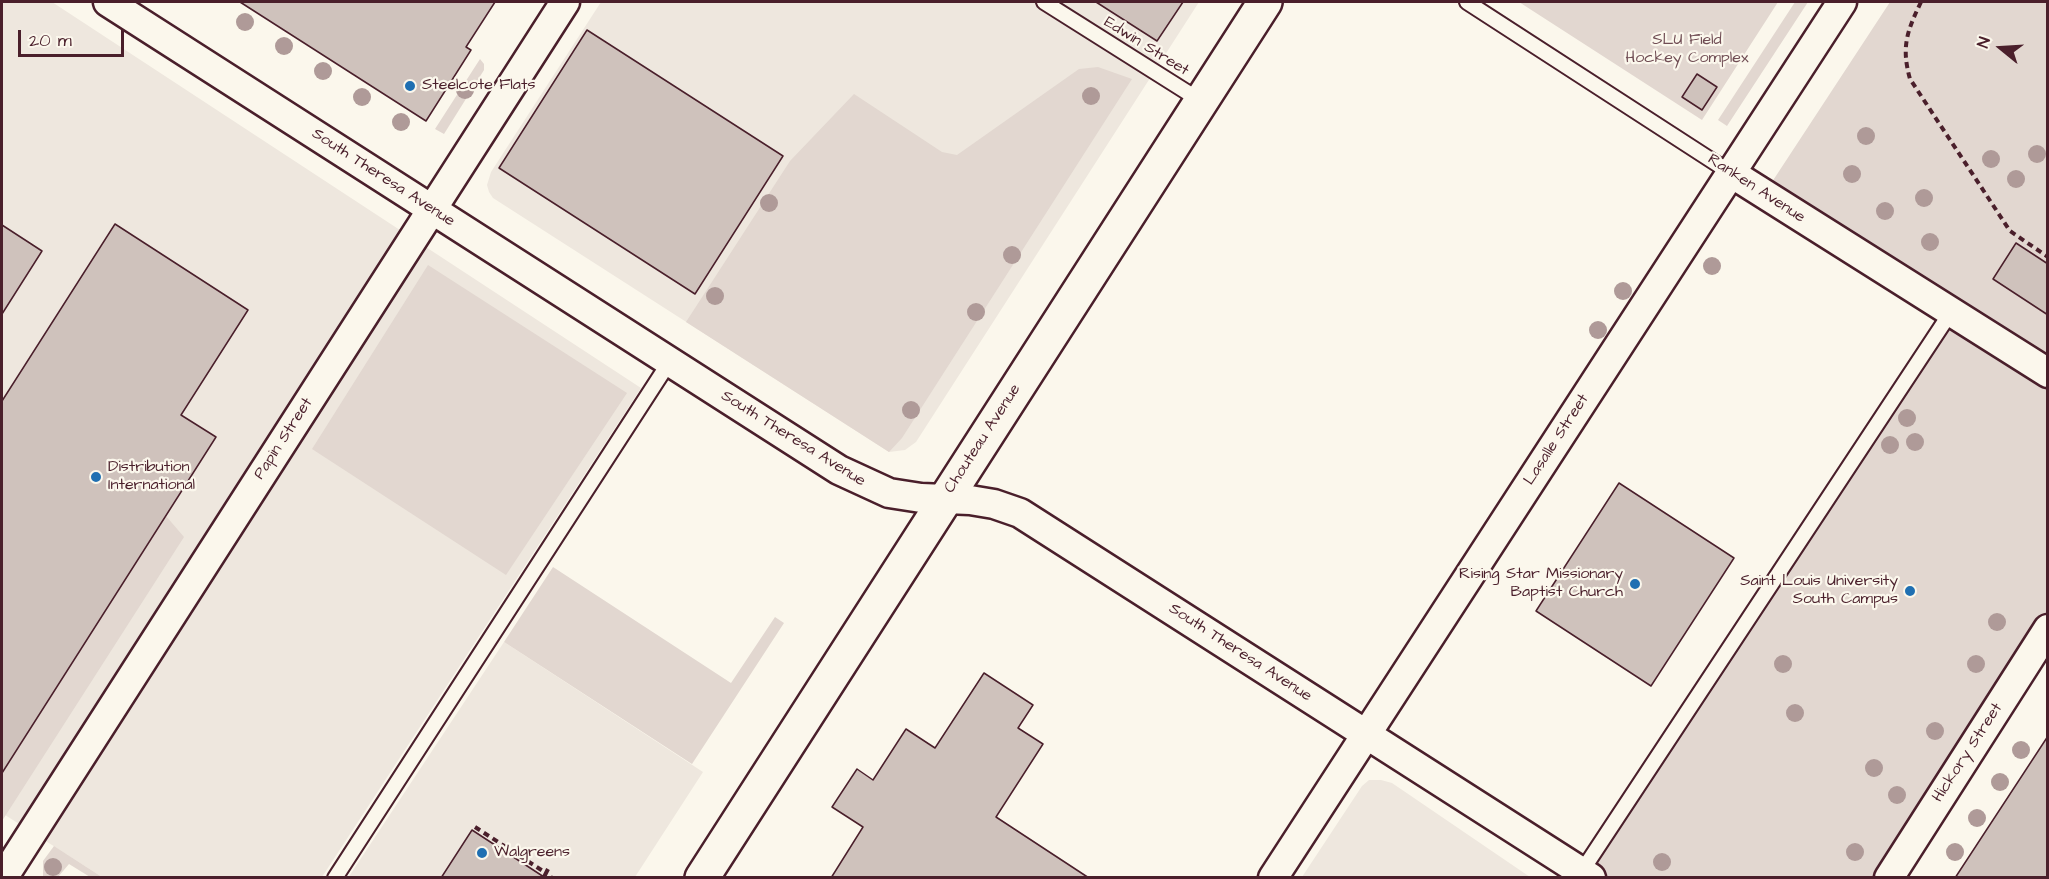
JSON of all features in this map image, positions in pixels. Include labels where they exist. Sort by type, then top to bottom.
[{"type":"main road","name":"Chouteau Avenue","points":[[702,878],[1265,2]]},
{"type":"street","name":"South Theresa Avenue","points":[[108,2],[839,470],[889,493],[994,504],[1020,513],[1586,874]]},
{"type":"street","name":"Papin Street","points":[[3,878],[565,2]]},
{"type":"street","name":"Lasalle Street","points":[[1273,878],[1842,2]]},
{"type":"street","name":"Ranken Avenue","points":[[1731,172],[2048,373]]},
{"type":"street","name":"Hickory Street","points":[[1889,878],[2048,629]]},
{"type":"lane","name":"Edwin Street","points":[[1044,2],[1201,101]]},
{"type":"lane","name":"Ranken Avenue","points":[[1467,2],[1731,172]]},
{"type":"lane","points":[[1586,874],[1951,312]]},
{"type":"lane","points":[[335,878],[670,361]]},
{"type":"path","points":[[1921,2],[1906,36],[1906,65],[1910,79],[2010,231],[2048,257]]},
{"type":"path","points":[[475,827],[552,878]]},
{"type":"path","points":[[545,875],[548,868]]},
{"type":"shaded area","points":[[2,2],[52,2],[641,388],[322,877],[102,877],[2,813]]},
{"type":"shaded area","points":[[601,2],[1199,2],[916,442],[905,450],[889,452],[493,198],[489,192],[487,185],[491,172]]},
{"type":"shaded area","points":[[504,642],[703,772],[635,877],[348,878]]},
{"type":"shaded area","points":[[1369,780],[1392,783],[1530,877],[1302,877],[1362,786]]},
{"type":"green space","name":"SLU Field Hockey Complex","points":[[1519,2],[1778,2],[1702,120]]},
{"type":"green space","points":[[1795,2],[1808,2],[1727,126],[1718,120]]},
{"type":"green space","points":[[1890,2],[2047,2],[2047,358],[1770,185]]},
{"type":"green space","points":[[480,59],[484,64],[484,70],[444,134],[435,129]]},
{"type":"green space","points":[[1098,67],[1132,79],[902,438],[889,452],[686,322],[790,161],[854,94],[942,152],[957,155],[1079,69]]},
{"type":"green space","points":[[428,265],[627,393],[506,575],[312,449]]},
{"type":"green space","points":[[1951,312],[2047,373],[2047,629],[1889,877],[1591,878],[1582,871]]},
{"type":"green space","points":[[166,516],[184,537],[2,821],[2,773]]},
{"type":"green space","points":[[553,567],[731,683],[775,617],[784,623],[692,764],[504,642]]},
{"type":"green space","points":[[54,846],[102,877],[90,877],[69,864],[58,877],[43,877],[43,861]]},
{"type":"building","name":"Steelcote Flats","points":[[240,2],[495,2],[466,47],[471,50],[426,121]]},
{"type":"building","points":[[1096,2],[1183,2],[1157,41]]},
{"type":"building","points":[[587,30],[783,156],[695,294],[499,168]]},
{"type":"building","points":[[1697,74],[1717,87],[1702,110],[1682,97]]},
{"type":"building","name":"Distribution International","points":[[115,224],[248,310],[181,415],[216,437],[2,773],[2,401]]},
{"type":"building","points":[[2,225],[42,251],[2,314]]},
{"type":"building","points":[[2016,243],[2048,264],[2048,315],[1993,279]]},
{"type":"building","name":"Rising Star Missionary Baptist Church","points":[[1619,483],[1734,558],[1651,686],[1536,611]]},
{"type":"building","points":[[984,673],[1033,705],[1018,728],[1043,744],[996,817],[1089,878],[831,878],[863,827],[832,807],[857,769],[873,780],[906,729],[935,748]]},
{"type":"building","points":[[2048,736],[2048,878],[1955,878]]},
{"type":"building","name":"Walgreens","points":[[472,830],[544,877],[545,878],[441,878]]},
{"type":"place","name":"Steelcote Flats","points":[[410,86]]},
{"type":"place","name":"Distribution International","points":[[96,477]]},
{"type":"place","name":"Rising Star Missionary Baptist Church","points":[[1635,584]]},
{"type":"place","name":"Saint Louis University South Campus","points":[[1910,591]]},
{"type":"place","name":"Walgreens","points":[[482,853]]}]
